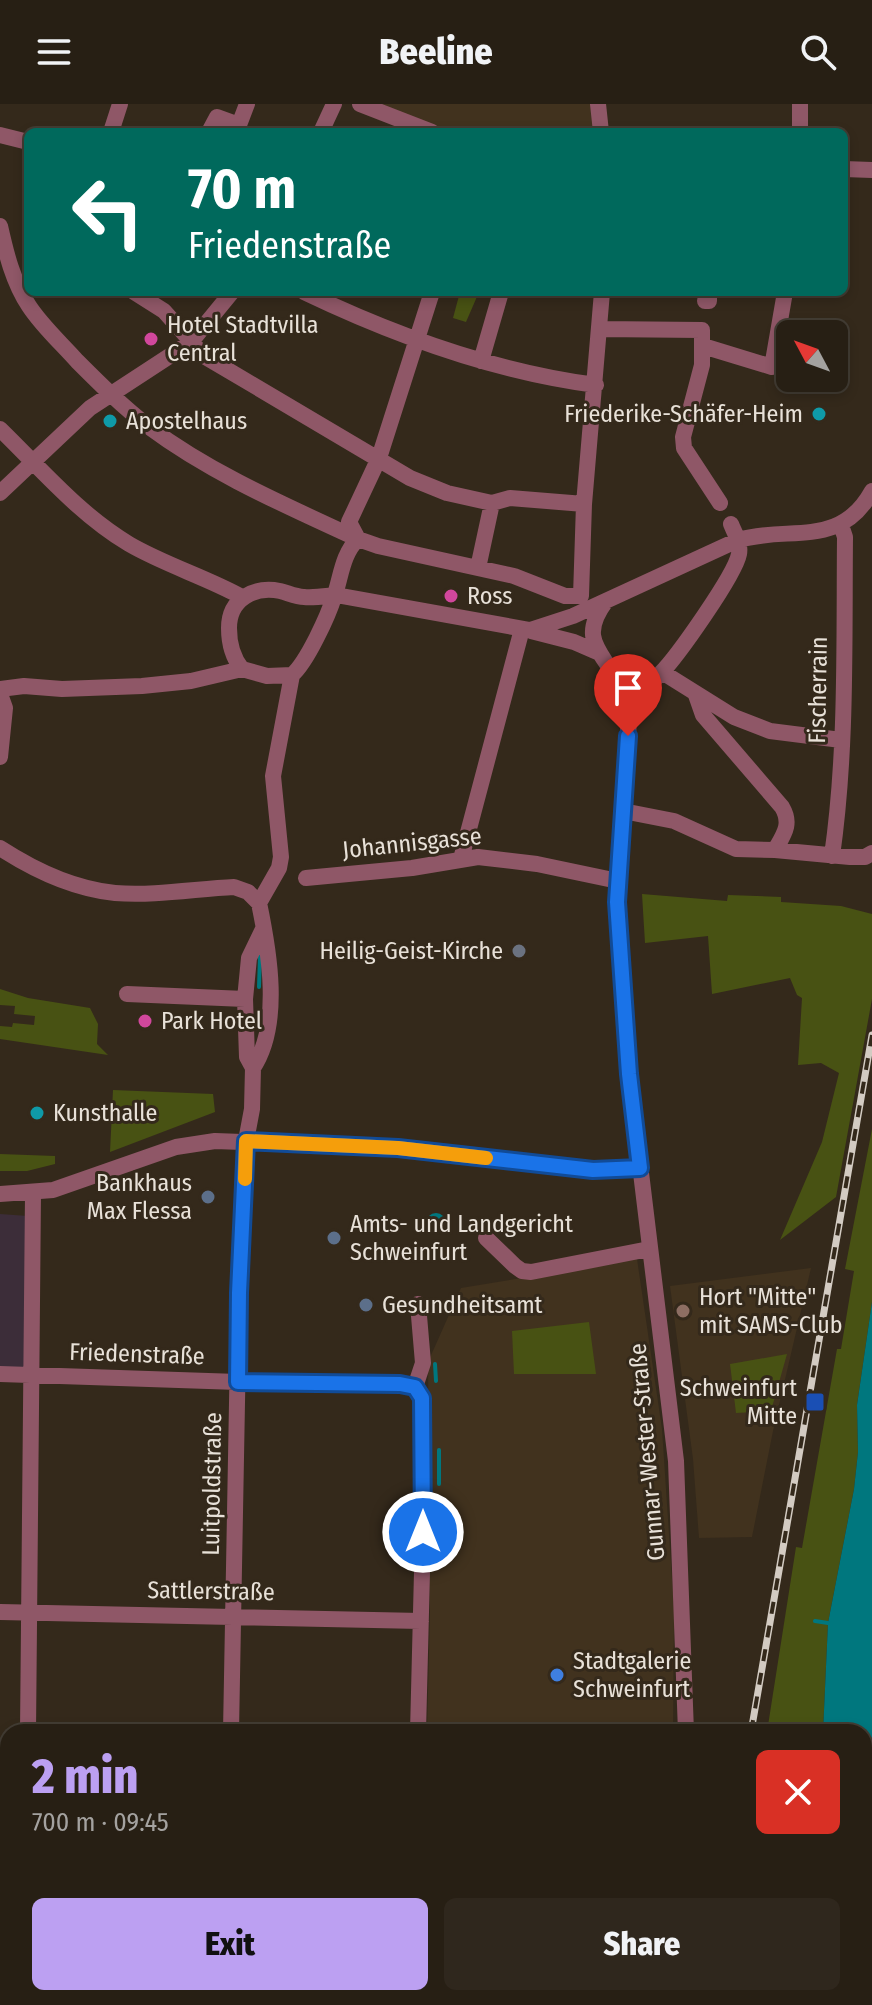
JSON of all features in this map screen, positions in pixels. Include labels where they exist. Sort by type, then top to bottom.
[{"type":"street","points":[[112,128],[120,104]]},
{"type":"street","points":[[211,128],[217,117],[239,125],[247,104]]},
{"type":"street","points":[[323,128],[334,104]]},
{"type":"street","points":[[360,104],[422,128]]},
{"type":"street","points":[[598,104],[601,128]]},
{"type":"street","points":[[800,104],[800,128]]},
{"type":"street","points":[[0,135],[24,141]]},
{"type":"street","points":[[848,169],[872,170]]},
{"type":"street","points":[[0,226],[10,265],[24,285]]},
{"type":"street","points":[[26,296],[29,307],[53,336],[109,394],[182,449],[260,493],[378,546],[514,576],[576,601],[606,601],[734,532],[819,531],[841,525],[859,511],[872,491]]},
{"type":"street","points":[[140,296],[164,311],[204,356],[410,478],[447,493],[492,503],[510,498],[584,504]]},
{"type":"street","points":[[0,493],[90,408],[191,342],[229,296]]},
{"type":"street","points":[[313,296],[347,312],[481,361],[523,373],[596,385]]},
{"type":"street","points":[[358,539],[349,522],[379,458],[431,296]]},
{"type":"street","points":[[481,361],[500,296]]},
{"type":"street","points":[[576,601],[602,296]]},
{"type":"street","points":[[599,329],[703,338],[772,367],[784,296]]},
{"type":"street","points":[[703,338],[696,395],[683,437],[684,448],[720,503]]},
{"type":"street","points":[[0,429],[83,511],[132,546],[242,597]]},
{"type":"street","points":[[478,568],[492,503]]},
{"type":"street","name":"Fischerrain","points":[[832,856],[840,800],[845,537],[841,525]]},
{"type":"street","points":[[628,714],[636,694],[662,672],[733,569],[738,557],[734,532]]},
{"type":"street","points":[[0,757],[5,708],[0,692],[24,686],[62,689],[142,686],[191,681],[242,669],[267,676],[292,675],[302,667],[309,654],[336,595],[336,584],[348,554],[358,539]]},
{"type":"street","points":[[242,669],[231,646],[230,619],[234,606],[242,597],[258,590],[277,590],[303,597],[336,595],[526,630],[574,642],[597,652]]},
{"type":"street","points":[[303,597],[313,611],[315,637]]},
{"type":"street","points":[[461,859],[526,630],[576,601]]},
{"type":"street","points":[[606,601],[595,621],[593,633],[597,652],[620,685],[628,714]]},
{"type":"street","points":[[662,672],[734,717],[770,731],[841,740]]},
{"type":"street","points":[[259,903],[279,868],[281,857],[273,776],[292,675]]},
{"type":"street","points":[[696,695],[703,715],[788,818],[786,830],[775,850]]},
{"type":"street","name":"Gunnar-Wester-Straße","points":[[628,714],[618,881],[628,1059],[676,1461],[686,1724]]},
{"type":"street","points":[[623,811],[674,821],[736,849],[865,857],[872,853]]},
{"type":"street","points":[[0,848],[57,878],[93,889],[137,893],[234,887],[248,892],[259,903],[270,956],[268,1015],[262,1053],[253,1068]]},
{"type":"street","name":"Johannisgasse","points":[[306,878],[412,868],[461,859],[503,859],[618,881]]},
{"type":"street","points":[[253,1068],[247,1057],[245,999],[249,958],[263,929]]},
{"type":"street","points":[[127,994],[245,999]]},
{"type":"street","name":"Luitpoldstraße","points":[[231,1724],[239,1293],[246,1141],[252,1109],[253,1068]]},
{"type":"street","points":[[0,1194],[33,1194],[71,1185],[176,1147],[215,1141],[398,1148],[593,1170],[640,1168]]},
{"type":"street","points":[[28,1724],[33,1194]]},
{"type":"street","points":[[486,1238],[522,1271],[531,1272],[649,1249]]},
{"type":"street","points":[[418,1304],[423,1363],[415,1387],[422,1398],[418,1724]]},
{"type":"street","name":"Friedenstraße","points":[[0,1374],[400,1384],[415,1387]]},
{"type":"street","name":"Sattlerstraße","points":[[0,1612],[421,1621]]},
{"type":"shaded area","points":[[372,104],[591,104],[594,128],[431,128]]},
{"type":"shaded area","points":[[0,1214],[28,1216],[28,1370],[0,1369]]},
{"type":"shaded area","points":[[637,1259],[662,1429],[674,1609],[673,1724],[427,1724],[430,1611],[428,1362],[461,1288]]},
{"type":"shaded area","points":[[811,1268],[752,1537],[699,1538],[693,1459],[670,1286]]},
{"type":"green space","points":[[459,296],[477,296],[466,322],[453,318]]},
{"type":"green space","points":[[642,894],[727,901],[728,895],[781,897],[781,902],[841,906],[872,914],[872,999],[836,1197],[780,1240],[822,1142],[839,1073],[821,1063],[798,1065],[802,998],[797,995],[790,978],[712,994],[708,936],[645,943]]},
{"type":"green space","points":[[0,989],[28,998],[90,1008],[98,1024],[97,1044],[108,1055],[0,1039],[0,1026],[12,1027],[13,1023],[34,1025],[35,1016],[14,1014],[15,1006],[0,1005]]},
{"type":"green space","points":[[113,1090],[213,1094],[215,1112],[110,1152]]},
{"type":"green space","points":[[872,1129],[872,1302],[857,1405],[858,1452],[854,1489],[828,1623],[823,1724],[768,1724],[796,1547],[802,1548],[837,1349],[841,1349],[854,1271],[845,1269]]},
{"type":"green space","points":[[0,1154],[55,1156],[55,1164],[27,1171],[0,1171]]},
{"type":"green space","points":[[589,1322],[596,1374],[514,1374],[512,1331]]},
{"type":"green space","points":[[787,1354],[771,1411],[736,1413],[730,1364]]},
{"type":"water","points":[[432,1213],[440,1213],[446,1223],[440,1233],[432,1233],[426,1227],[426,1219]]},
{"type":"water","points":[[872,1302],[872,1724],[823,1724],[828,1623],[854,1489],[858,1452],[857,1405]]},
{"type":"waterway","points":[[259,987],[260,956]]},
{"type":"waterway","points":[[435,1364],[436,1381]]},
{"type":"waterway","points":[[439,1450],[439,1484]]},
{"type":"waterway","points":[[438,1567],[439,1515]]},
{"type":"waterway","points":[[815,1621],[828,1623]]},
{"type":"railway","points":[[752,1724],[872,1035]]},
{"type":"slow traffic","points":[[245,1179],[246,1141],[398,1148],[486,1158]]},
{"type":"place","name":"Hotel Stadtvilla Central","points":[[151,339]]},
{"type":"place","name":"Friederike-Schäfer-Heim","points":[[819,414]]},
{"type":"place","name":"Apostelhaus","points":[[110,421]]},
{"type":"place","name":"Ross","points":[[451,596]]},
{"type":"place","name":"Heilig-Geist-Kirche","points":[[519,951]]},
{"type":"place","name":"Park Hotel","points":[[145,1021]]},
{"type":"place","name":"Kunsthalle","points":[[37,1113]]},
{"type":"place","name":"Bankhaus Max Flessa","points":[[208,1197]]},
{"type":"place","name":"Amts- und Landgericht Schweinfurt","points":[[334,1238]]},
{"type":"place","name":"Gesundheitsamt","points":[[366,1305]]},
{"type":"place","name":"Hort \"Mitte\" mit SAMS-Club","points":[[683,1311]]},
{"type":"place","name":"Schweinfurt Mitte","points":[[815,1402]]},
{"type":"place","name":"Stadtgalerie Schweinfurt","points":[[557,1675]]},
{"type":"route","points":[[423,1532],[422,1398],[415,1387],[400,1384],[238,1382],[246,1141],[398,1148],[593,1170],[640,1168],[629,1074],[617,902],[628,736]]}]
